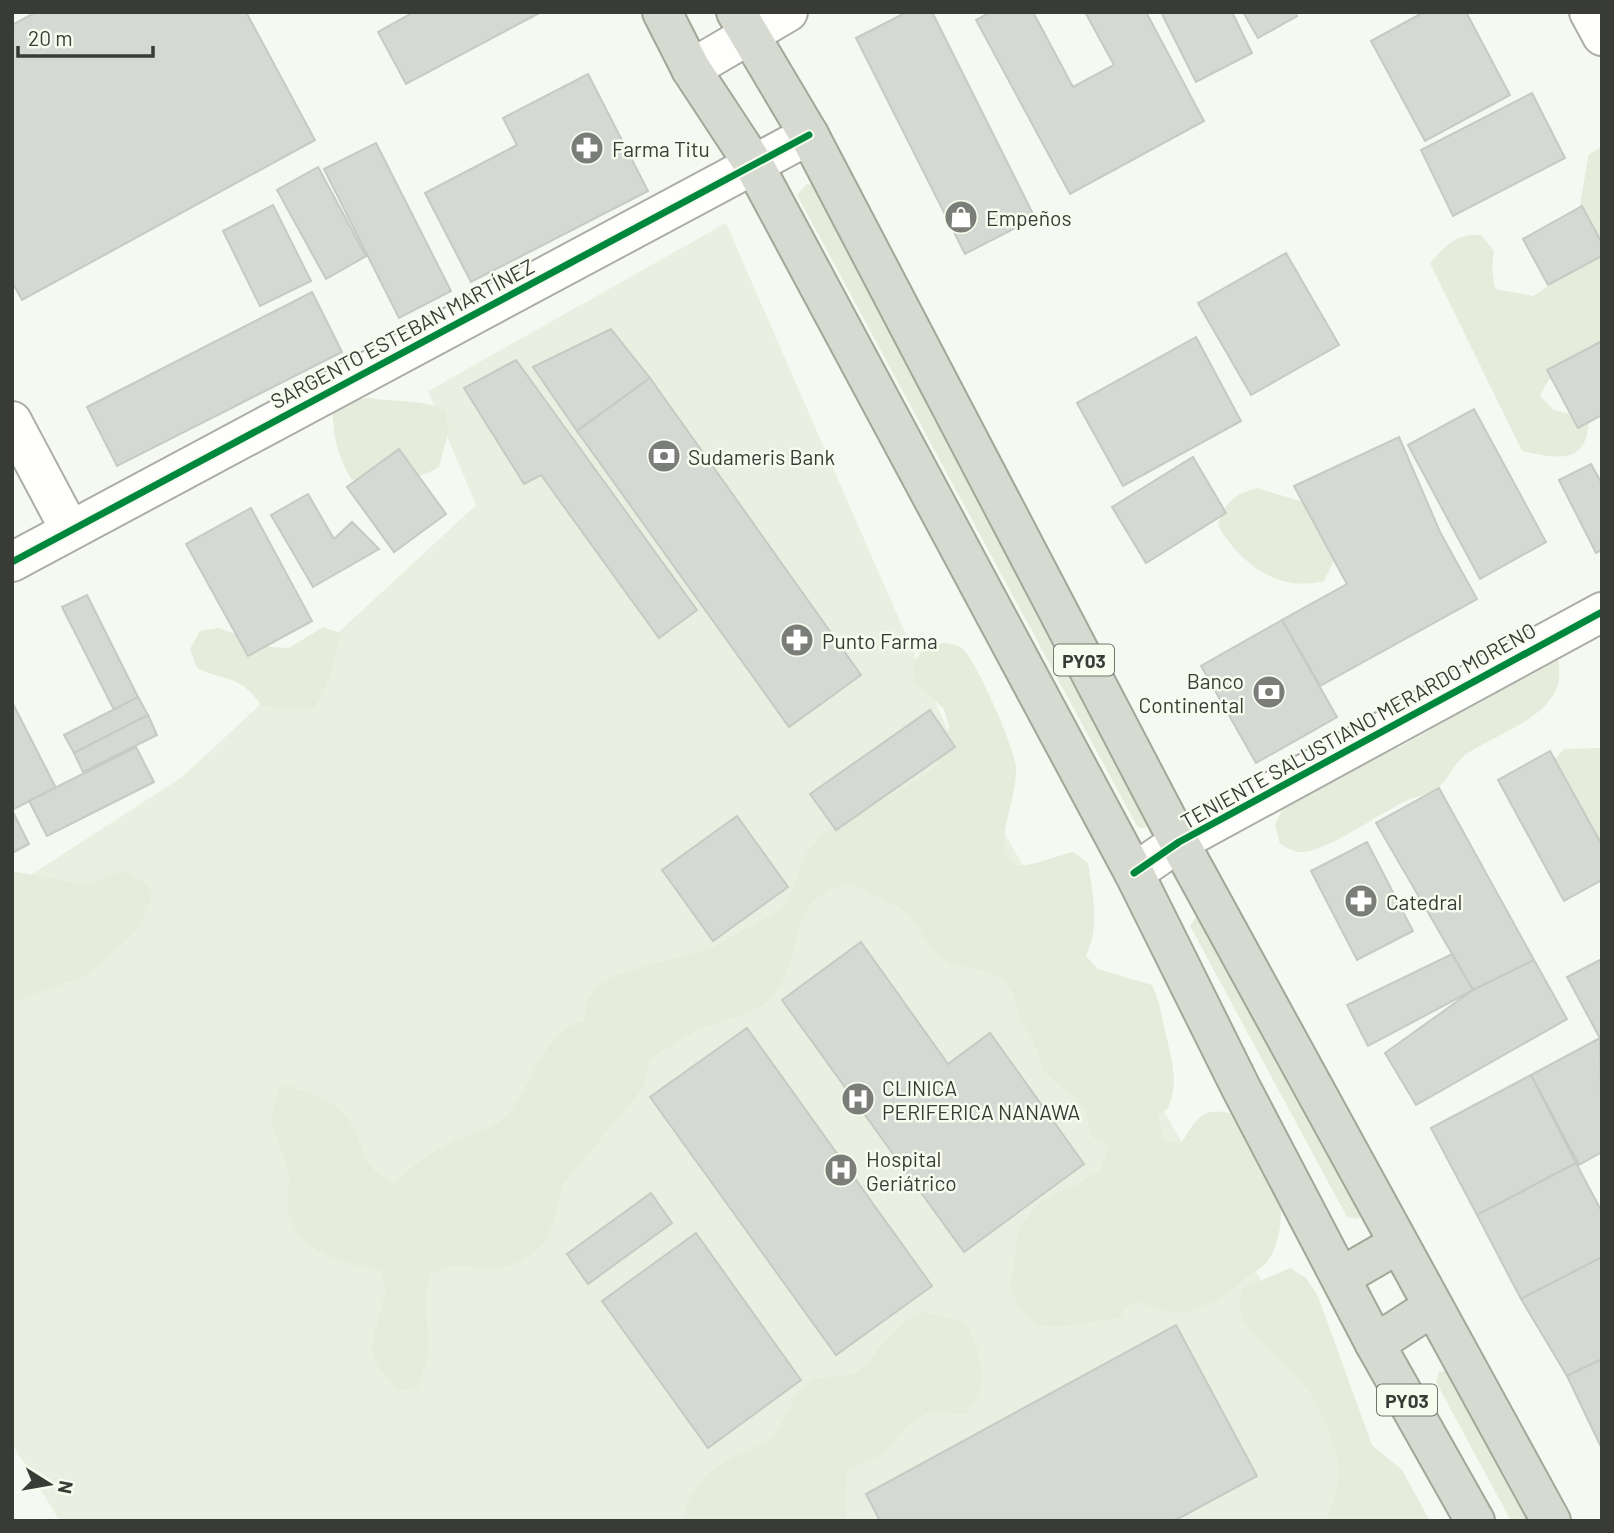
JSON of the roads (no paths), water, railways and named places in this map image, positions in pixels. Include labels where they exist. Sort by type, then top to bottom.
[{"type":"highway","name":"PY03","points":[[662,12],[691,69],[754,165],[1133,873],[1241,1088],[1375,1344],[1475,1521]]},
{"type":"highway","name":"PY03","points":[[742,24],[809,135],[1179,842],[1551,1521]]},
{"type":"highway","points":[[1341,1278],[1398,1244]]},
{"type":"highway","points":[[1375,1344],[1432,1307]]},
{"type":"street","points":[[691,69],[742,24],[788,12]]},
{"type":"street","points":[[1589,12],[1602,36]]},
{"type":"street","name":"SARGENTO ESTEBAN MARTÍNEZ","points":[[12,562],[809,135]]},
{"type":"street","points":[[12,421],[70,530]]},
{"type":"street","name":"TENIENTE SALUSTIANO MERARDO MORENO","points":[[1133,873],[1179,842],[1602,612]]},
{"type":"place","name":"Farma Titu","points":[[587,148]]},
{"type":"place","name":"Empeños","points":[[961,217]]},
{"type":"place","name":"Sudameris Bank","points":[[664,456]]},
{"type":"place","name":"Punto Farma","points":[[797,640]]},
{"type":"place","name":"Banco Continental","points":[[1269,692]]},
{"type":"place","name":"Catedral","points":[[1361,901]]},
{"type":"place","name":"CLINICA PERIFERICA NANAWA","points":[[858,1099]]},
{"type":"place","name":"Hospital Geriátrico","points":[[841,1170]]}]
